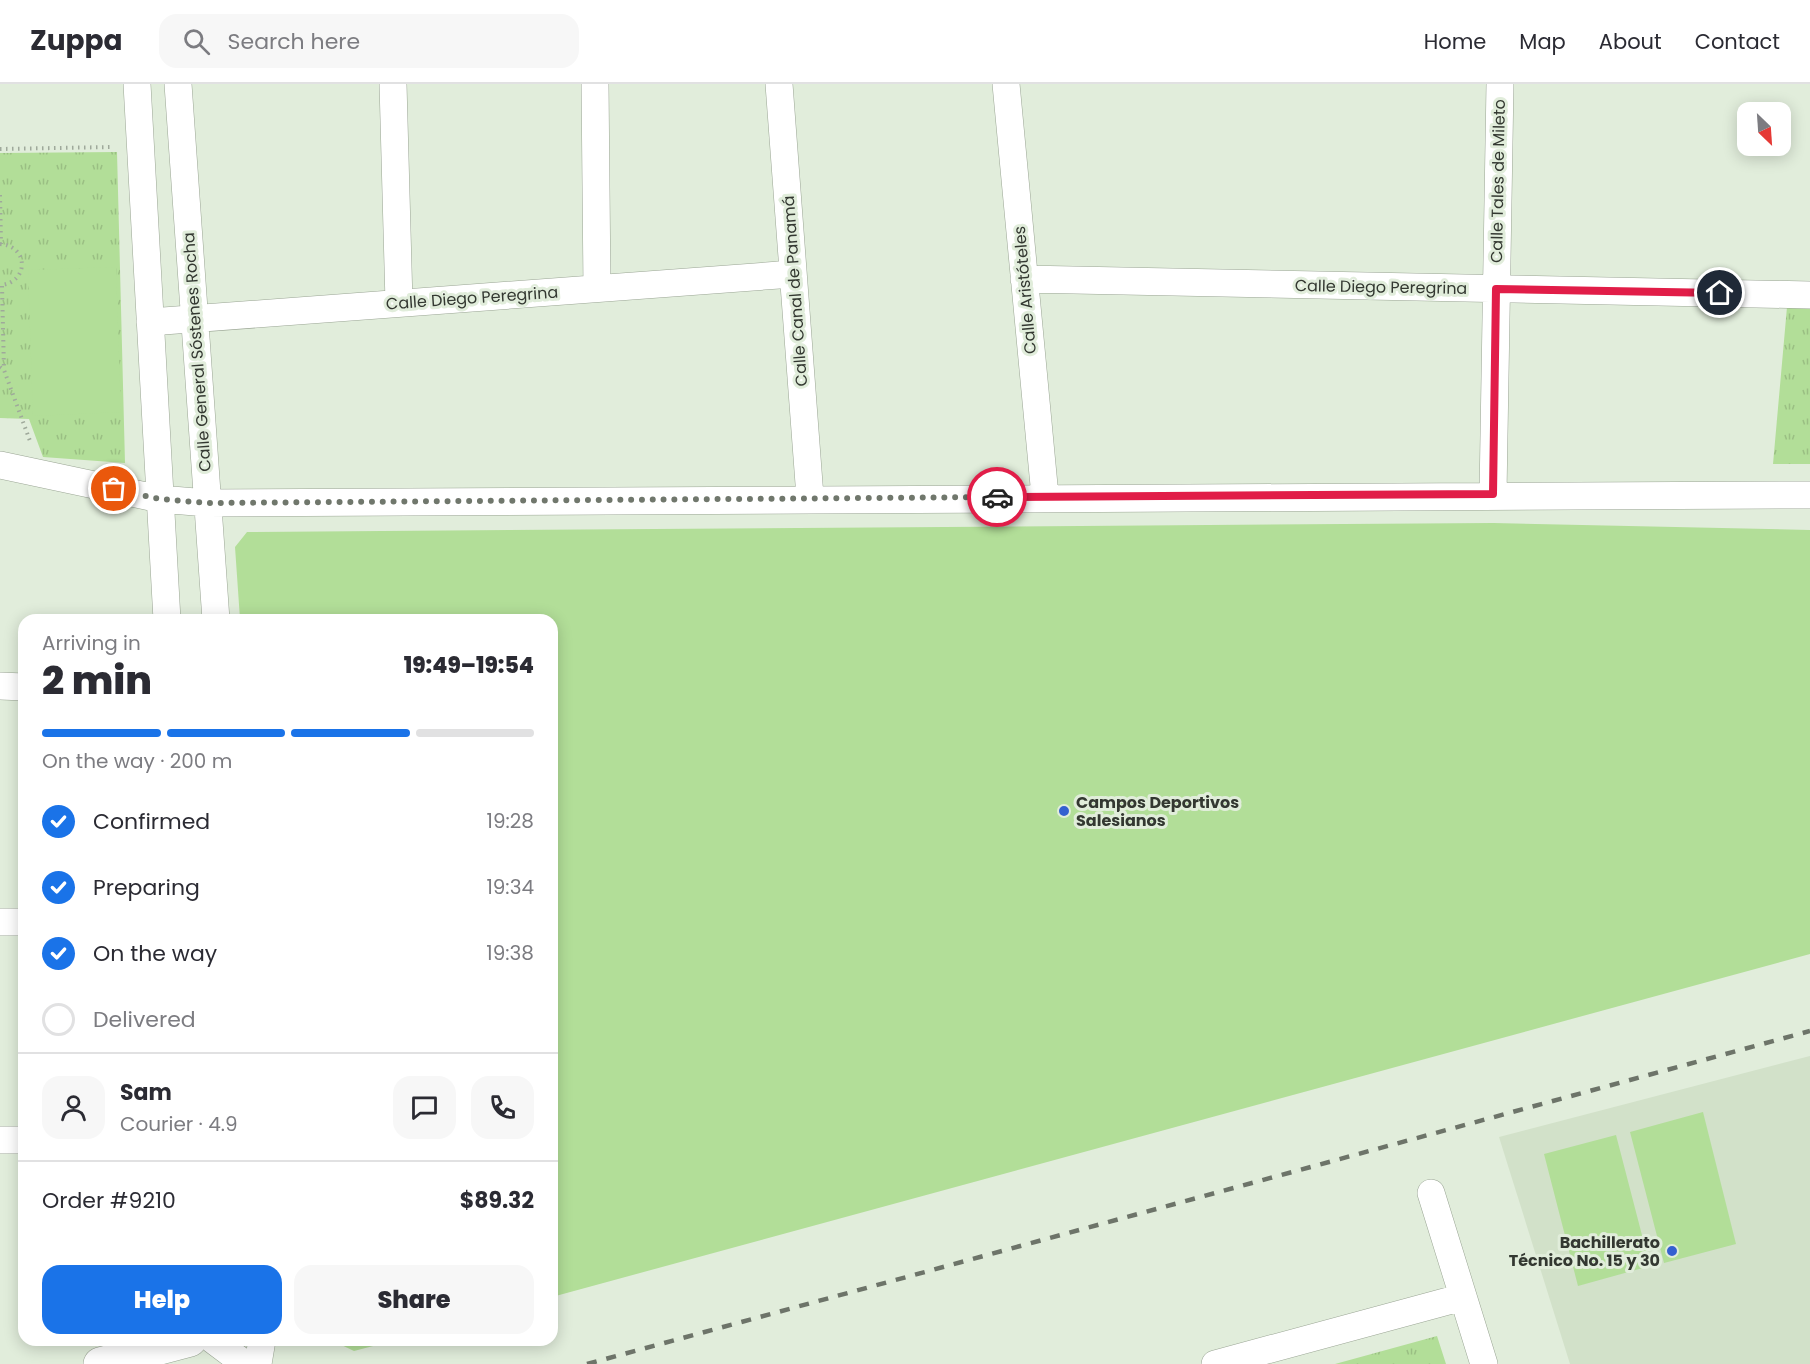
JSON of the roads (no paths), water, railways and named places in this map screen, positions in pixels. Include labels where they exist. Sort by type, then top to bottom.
[{"type":"street","points":[[137,84],[167,614]]},
{"type":"street","name":"Calle General Sóstenes Rocha","points":[[178,84],[216,614]]},
{"type":"street","points":[[393,84],[399,303]]},
{"type":"street","points":[[595,84],[597,288]]},
{"type":"street","name":"Calle Canal de Panamá","points":[[779,84],[810,497]]},
{"type":"street","name":"Calle Aristóteles","points":[[1006,84],[1045,496]]},
{"type":"street","name":"Calle Tales de Mileto","points":[[1493,494],[1500,84]]},
{"type":"street","name":"Calle Diego Peregrina","points":[[150,322],[794,274]]},
{"type":"street","name":"Calle Diego Peregrina","points":[[1024,279],[1810,295]]},
{"type":"street","points":[[0,465],[160,499],[207,503],[810,497],[1810,495]]},
{"type":"street","points":[[0,686],[18,687]]},
{"type":"street","points":[[0,922],[18,922]]},
{"type":"street","points":[[0,1140],[18,1140]]},
{"type":"street","points":[[1431,1193],[1484,1364]]},
{"type":"street","points":[[1215,1364],[1463,1297]]},
{"type":"street","points":[[100,1364],[168,1346]]},
{"type":"street","points":[[221,1346],[245,1364]]},
{"type":"street","points":[[258,1364],[261,1346]]},
{"type":"railway","points":[[587,1364],[1810,1031]]},
{"type":"place","name":"Campos Deportivos Salesianos","points":[[1064,811]]},
{"type":"place","name":"Bachillerato Técnico No. 15 y 30","points":[[1672,1251]]}]
